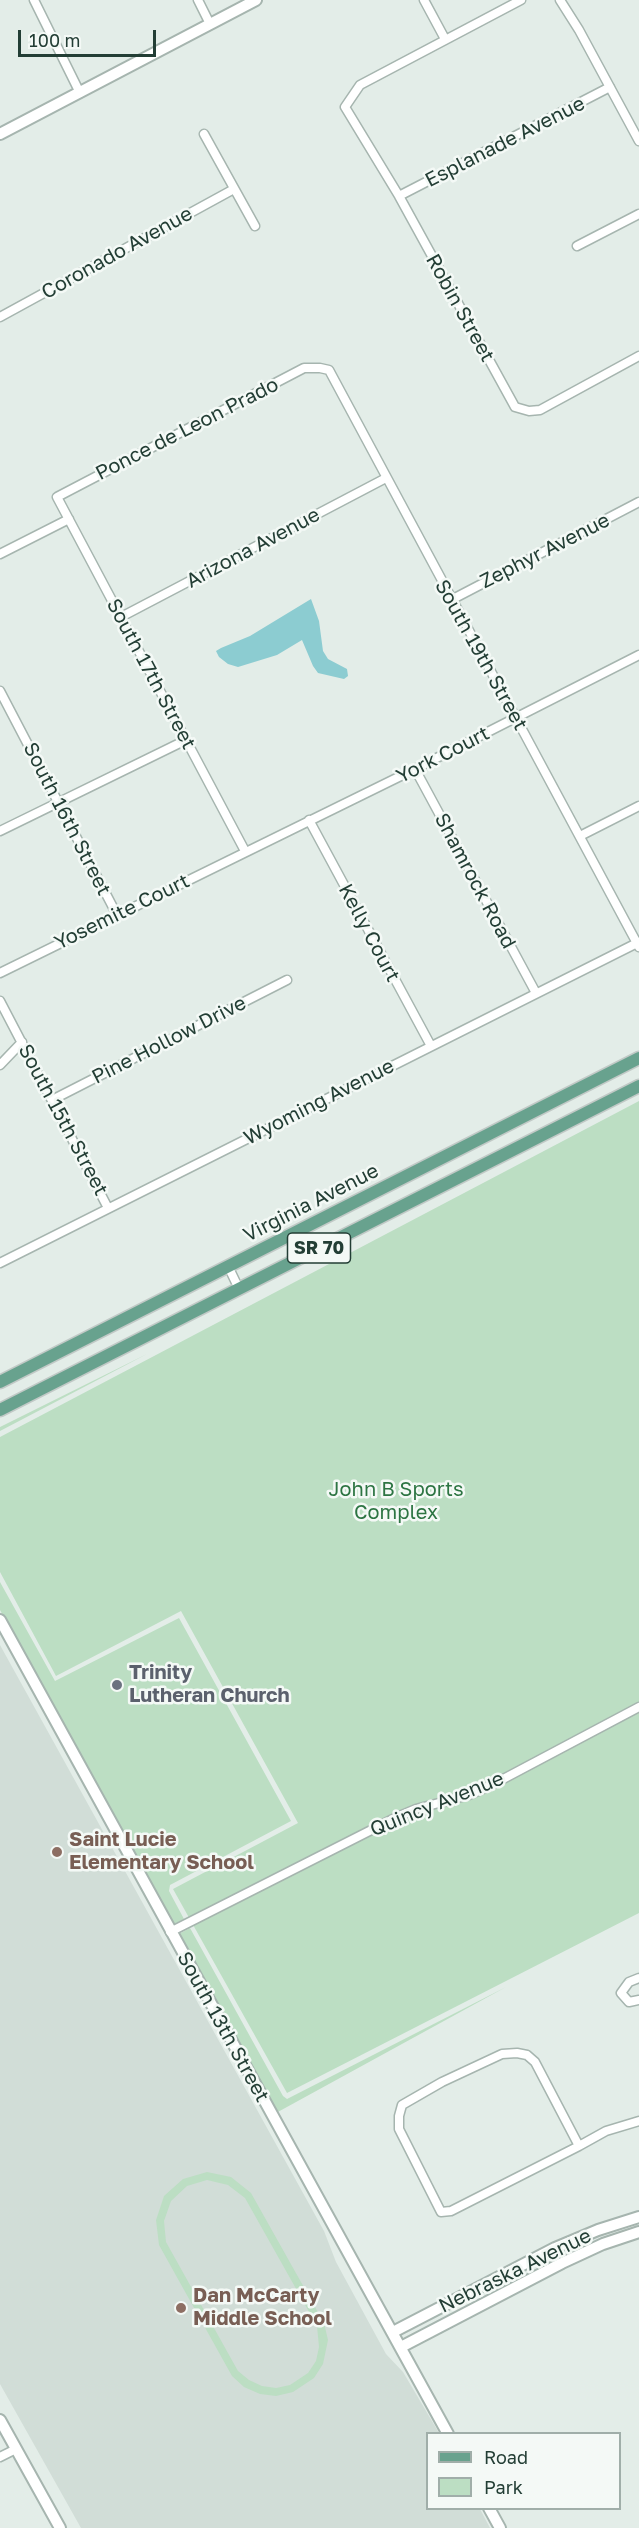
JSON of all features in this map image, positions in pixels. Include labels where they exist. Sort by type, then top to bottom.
[{"type":"main road","name":"Virginia Avenue","points":[[0,1382],[639,1058]]},
{"type":"main road","name":"SR 70","points":[[0,1410],[639,1086]]},
{"type":"street","points":[[34,0],[80,93]]},
{"type":"street","points":[[198,0],[210,24]]},
{"type":"street","points":[[0,134],[256,0]]},
{"type":"street","points":[[424,0],[445,39],[521,0]]},
{"type":"street","points":[[560,0],[639,141]]},
{"type":"street","name":"Robin Street","points":[[445,39],[360,85],[345,106],[399,196],[515,407],[529,411],[540,410],[639,356]]},
{"type":"street","name":"Esplanade Avenue","points":[[399,196],[610,87]]},
{"type":"street","points":[[204,134],[255,226]]},
{"type":"street","name":"Coronado Avenue","points":[[0,317],[234,189]]},
{"type":"street","points":[[577,246],[639,214]]},
{"type":"street","name":"Ponce de Leon Prado","points":[[57,497],[304,368],[320,368]]},
{"type":"street","name":"South 19th Street","points":[[320,368],[329,370],[638,944]]},
{"type":"street","name":"Arizona Avenue","points":[[121,617],[386,478]]},
{"type":"street","name":"South 17th Street","points":[[57,497],[245,852]]},
{"type":"street","name":"Zephyr Avenue","points":[[451,600],[639,502]]},
{"type":"street","points":[[0,554],[69,519]]},
{"type":"street","name":"York Court","points":[[245,852],[639,655]]},
{"type":"street","name":"South 16th Street","points":[[0,691],[117,915]]},
{"type":"street","points":[[0,831],[186,740]]},
{"type":"street","name":"Shamrock Road","points":[[415,769],[536,993]]},
{"type":"street","points":[[580,836],[639,806]]},
{"type":"street","name":"Kelly Court","points":[[309,820],[431,1046]]},
{"type":"street","name":"Yosemite Court","points":[[0,973],[245,852]]},
{"type":"street","name":"Wyoming Avenue","points":[[0,1263],[638,944]]},
{"type":"street","name":"Pine Hollow Drive","points":[[52,1100],[287,980]]},
{"type":"street","name":"South 15th Street","points":[[0,1001],[108,1208]]},
{"type":"street","points":[[0,1065],[22,1042]]},
{"type":"street","points":[[228,1266],[239,1289]]},
{"type":"street","name":"South 13th Street","points":[[0,1620],[447,2432]]},
{"type":"street","name":"Quincy Avenue","points":[[170,1932],[397,1817],[416,1809],[470,1795],[490,1786],[639,1707]]},
{"type":"street","points":[[639,1978],[629,1982],[621,1993],[629,2002],[639,2000]]},
{"type":"street","points":[[579,2146],[535,2062],[527,2055],[517,2053],[502,2054],[442,2082],[402,2105],[399,2116],[399,2129],[441,2212],[451,2211],[579,2146],[606,2131],[639,2121]]},
{"type":"street","name":"Nebraska Avenue","points":[[393,2332],[555,2248],[598,2230],[639,2217]]},
{"type":"street","name":"Nebraska Avenue","points":[[401,2347],[562,2263],[603,2244],[639,2232]]},
{"type":"street","points":[[555,2248],[562,2263]]},
{"type":"street","points":[[465,2295],[472,2310]]},
{"type":"street","points":[[0,2420],[60,2528]]},
{"type":"street","points":[[0,2457],[16,2449]]},
{"type":"street","points":[[490,2510],[500,2528]]},
{"type":"shaded area","name":"Dan McCarty Middle School","points":[[0,1645],[324,2231],[336,2262],[386,2354],[403,2372],[438,2432],[426,2432],[426,2510],[481,2510],[490,2528],[81,2528],[0,2384]]},
{"type":"green space","name":"John B Sports Complex","points":[[639,1101],[639,1913],[287,2093],[173,1889],[298,1823],[181,1611],[56,1676],[0,1572],[0,1437]]},
{"type":"green space","points":[[147,1354],[0,1431],[0,1427]]},
{"type":"green space","points":[[0,1582],[55,1681],[179,1618],[291,1821],[170,1885],[169,1891],[184,1919],[172,1925],[0,1610]]},
{"type":"green space","points":[[190,1928],[283,2096],[287,2099],[506,1987],[276,2113],[177,1935]]},
{"type":"green space","points":[[207,2172],[231,2177],[251,2193],[324,2323],[328,2340],[323,2364],[314,2378],[293,2392],[276,2396],[260,2394],[244,2387],[232,2376],[159,2245],[156,2220],[164,2196],[183,2179]],"holes":[[[207,2180],[228,2185],[245,2198],[317,2326],[319,2347],[316,2361],[308,2373],[290,2385],[276,2388],[262,2386],[249,2380],[238,2371],[166,2242],[164,2221],[171,2201],[187,2186]]]},
{"type":"water","points":[[311,599],[319,621],[323,651],[328,659],[347,669],[348,676],[344,679],[318,673],[302,640],[277,655],[238,667],[228,664],[219,657],[216,651],[250,636]]},
{"type":"place","name":"Trinity Lutheran Church","points":[[117,1685]]},
{"type":"place","name":"Saint Lucie Elementary School","points":[[57,1852]]},
{"type":"place","name":"Dan McCarty Middle School","points":[[181,2308]]}]
